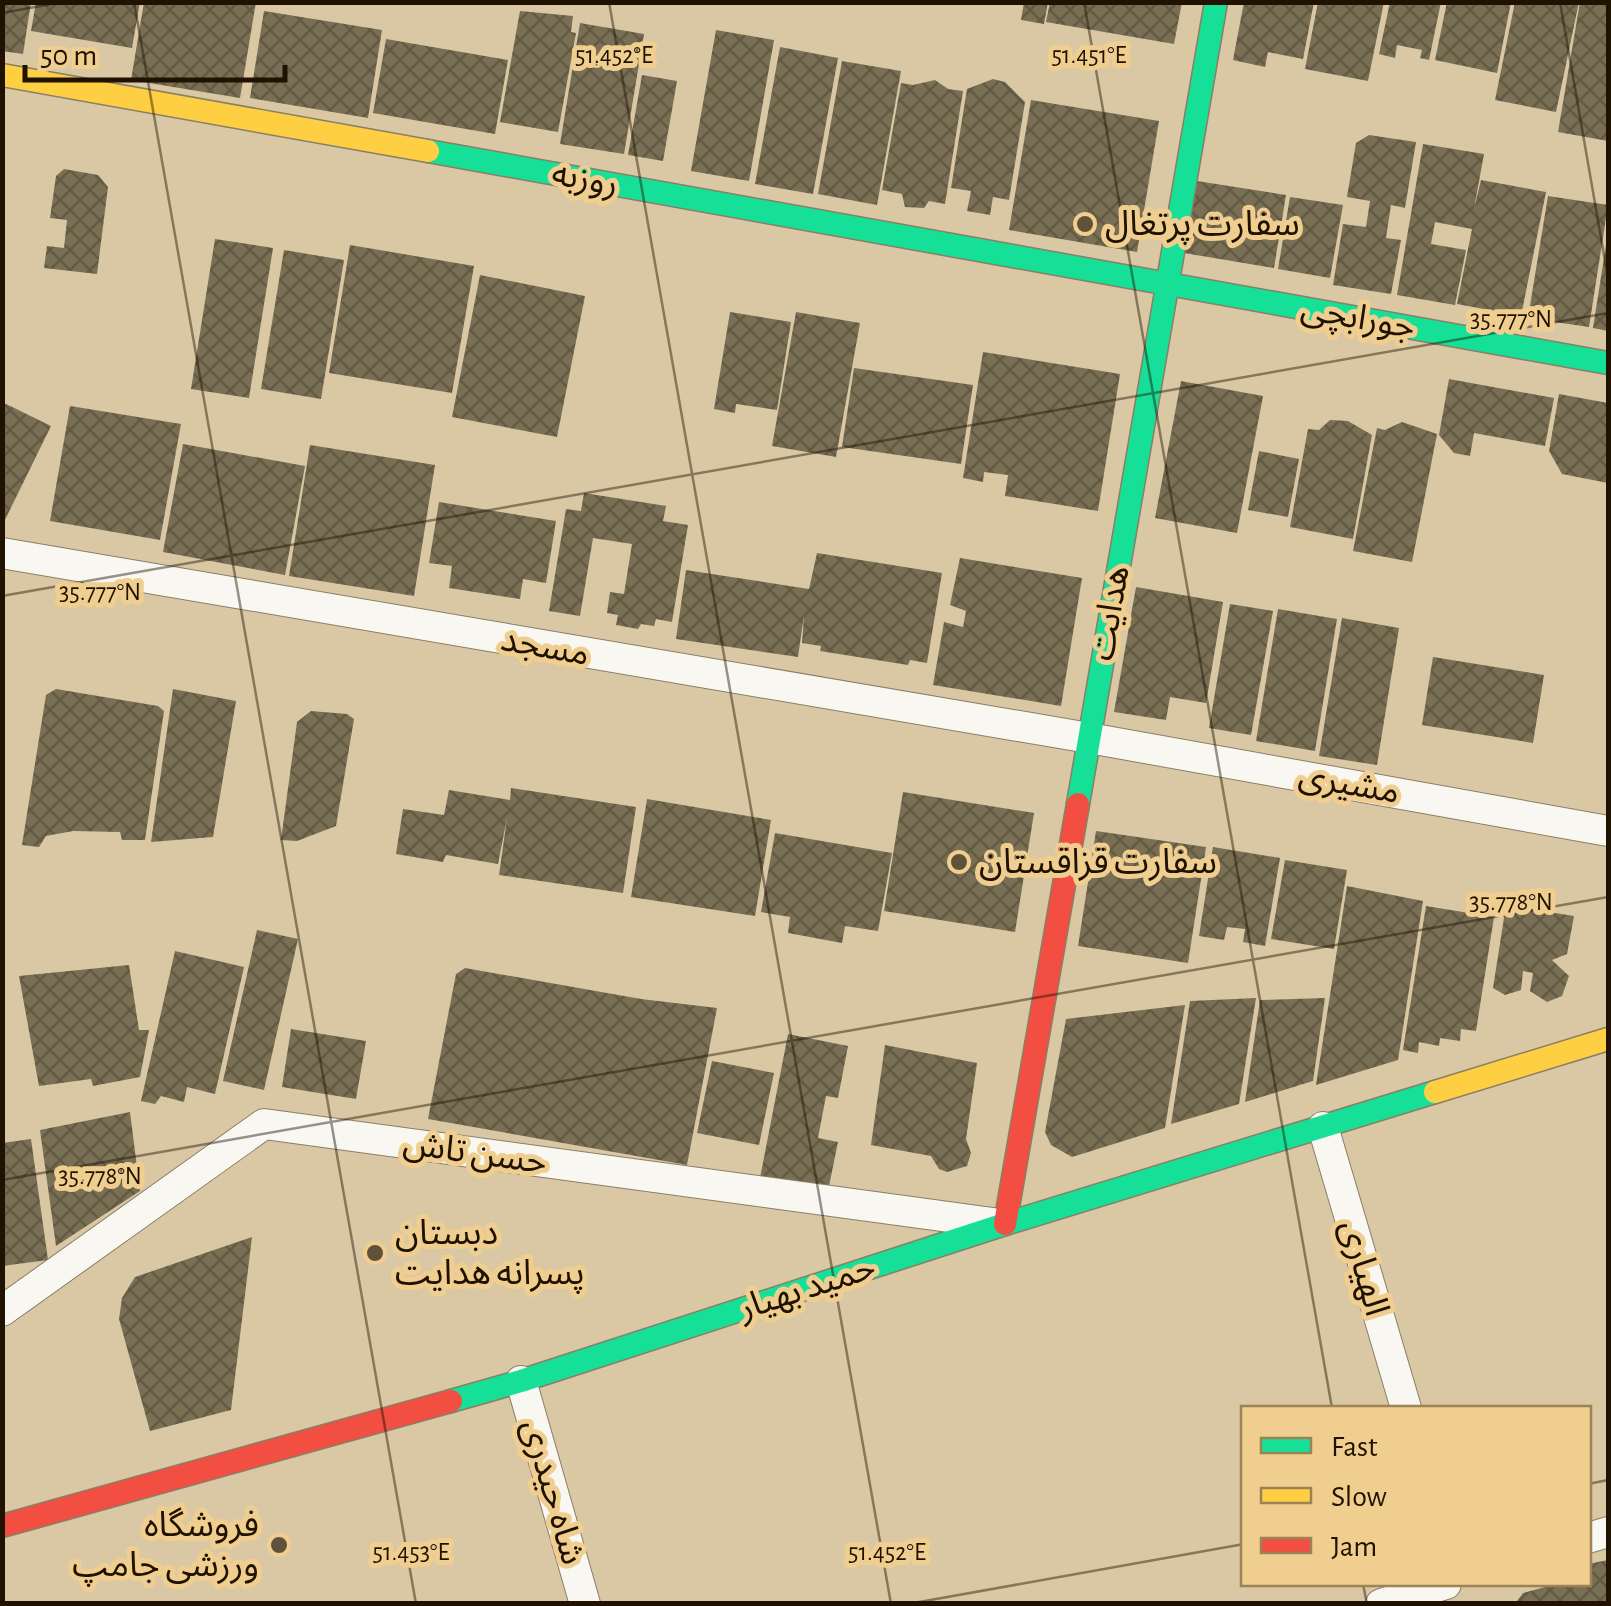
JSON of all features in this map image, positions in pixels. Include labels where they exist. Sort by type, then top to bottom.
[{"type":"street","name":"هدایت","points":[[1005,1224],[1216,2]]},
{"type":"street","name":"روزبه","points":[[2,75],[1167,283]]},
{"type":"street","name":"جورابچی","points":[[1167,283],[1608,363]]},
{"type":"street","name":"مسجد","points":[[2,552],[1089,738]]},
{"type":"street","name":"مشیری","points":[[1089,738],[1608,831]]},
{"type":"street","name":"حمید بهیار","points":[[2,1526],[521,1381],[1005,1224],[1608,1039]]},
{"type":"street","name":"حسن تاش","points":[[2,1310],[264,1124],[1005,1224]]},
{"type":"street","name":"الهیاری","points":[[1323,1127],[1405,1406]]},
{"type":"street","name":"شاه حیدری","points":[[521,1381],[585,1604]]},
{"type":"street","points":[[1382,1604],[1440,1586]]},
{"type":"building","points":[[2,2],[31,2],[23,54],[2,51]]},
{"type":"building","points":[[36,2],[140,2],[132,48],[31,31]]},
{"type":"building","points":[[144,2],[256,2],[240,98],[131,80]]},
{"type":"building","points":[[1024,2],[1048,2],[1044,24],[1021,20]]},
{"type":"building","points":[[1050,2],[1182,2],[1174,44],[1046,22]]},
{"type":"building","points":[[1244,2],[1314,2],[1303,59],[1268,52],[1265,67],[1233,60]]},
{"type":"building","points":[[1318,2],[1384,2],[1368,81],[1305,69]]},
{"type":"building","points":[[1390,2],[1441,2],[1429,60],[1420,58],[1422,50],[1397,45],[1395,58],[1379,54]]},
{"type":"building","points":[[1447,2],[1511,2],[1497,73],[1435,60]]},
{"type":"building","points":[[1515,2],[1579,2],[1556,112],[1495,100]]},
{"type":"building","points":[[1580,2],[1608,2],[1608,141],[1558,132]]},
{"type":"building","points":[[264,11],[382,30],[368,118],[250,98]]},
{"type":"building","points":[[520,11],[573,16],[571,32],[576,33],[558,132],[500,122]]},
{"type":"building","points":[[580,23],[644,34],[624,154],[560,144]]},
{"type":"building","points":[[716,30],[774,40],[749,181],[691,171]]},
{"type":"building","points":[[386,39],[508,60],[495,134],[373,113]]},
{"type":"building","points":[[780,47],[838,58],[813,194],[755,184]]},
{"type":"building","points":[[842,61],[901,71],[877,205],[818,194]]},
{"type":"building","points":[[642,75],[677,81],[663,161],[628,155]]},
{"type":"building","points":[[993,79],[1005,82],[1025,102],[1009,200],[993,197],[990,215],[967,211],[971,191],[951,188],[967,89]]},
{"type":"building","points":[[935,80],[948,89],[963,91],[945,204],[929,201],[924,208],[905,207],[902,194],[882,190],[901,83],[913,85]]},
{"type":"building","points":[[1031,100],[1159,121],[1137,252],[1009,230]]},
{"type":"building","points":[[1369,135],[1416,142],[1405,208],[1391,205],[1386,238],[1401,240],[1391,294],[1333,285],[1343,224],[1366,227],[1370,201],[1347,197],[1356,143]]},
{"type":"building","points":[[1423,144],[1484,154],[1474,209],[1481,180],[1546,192],[1521,316],[1457,304],[1472,229],[1435,222],[1431,244],[1466,250],[1455,305],[1397,295]]},
{"type":"building","points":[[64,169],[98,175],[108,187],[97,274],[44,268],[47,246],[64,248],[67,220],[50,218],[56,176]]},
{"type":"building","points":[[1197,181],[1286,195],[1274,268],[1184,253]]},
{"type":"building","points":[[1548,196],[1608,205],[1589,327],[1528,318]]},
{"type":"building","points":[[1290,197],[1343,205],[1330,278],[1278,269]]},
{"type":"building","points":[[215,239],[273,248],[249,398],[191,389]]},
{"type":"building","points":[[350,245],[474,266],[452,393],[329,373]]},
{"type":"building","points":[[1608,245],[1608,331],[1593,328]]},
{"type":"building","points":[[284,250],[344,260],[321,399],[261,389]]},
{"type":"building","points":[[480,275],[585,296],[557,437],[452,417]]},
{"type":"building","points":[[730,312],[791,322],[777,410],[736,404],[735,413],[714,409]]},
{"type":"building","points":[[796,312],[860,323],[836,457],[772,446]]},
{"type":"building","points":[[983,352],[1120,374],[1098,511],[1005,496],[1008,475],[984,472],[983,482],[963,478]]},
{"type":"building","points":[[854,368],[973,385],[961,464],[842,447]]},
{"type":"building","points":[[1449,379],[1554,398],[1545,446],[1474,433],[1470,456],[1454,453],[1439,435]]},
{"type":"building","points":[[1181,381],[1263,396],[1237,533],[1155,518]]},
{"type":"building","points":[[1559,394],[1608,403],[1608,483],[1562,474],[1549,451]]},
{"type":"building","points":[[2,402],[51,426],[2,526]]},
{"type":"building","points":[[70,406],[181,424],[160,540],[50,521]]},
{"type":"building","points":[[1330,420],[1348,421],[1372,435],[1353,539],[1290,527],[1308,429],[1319,430]]},
{"type":"building","points":[[1402,422],[1437,434],[1412,562],[1353,551],[1377,428],[1385,430]]},
{"type":"building","points":[[183,444],[305,466],[285,575],[163,552]]},
{"type":"building","points":[[310,445],[435,465],[414,596],[289,576]]},
{"type":"building","points":[[1259,451],[1299,459],[1288,517],[1248,510]]},
{"type":"building","points":[[584,493],[666,506],[663,521],[688,525],[672,622],[656,619],[654,626],[641,624],[638,629],[616,625],[618,615],[607,613],[610,592],[624,594],[632,544],[593,538],[580,616],[549,611],[566,509],[581,511]]},
{"type":"building","points":[[439,502],[556,521],[546,583],[523,579],[520,599],[449,588],[452,566],[429,563]]},
{"type":"building","points":[[817,553],[942,573],[927,663],[910,660],[908,665],[820,651],[821,646],[802,643],[804,615],[798,657],[676,639],[686,570],[809,589]]},
{"type":"building","points":[[960,558],[1082,578],[1061,706],[933,685],[944,622],[963,627],[966,611],[950,605]]},
{"type":"building","points":[[1136,587],[1223,602],[1206,703],[1170,697],[1166,720],[1114,712]]},
{"type":"building","points":[[1230,604],[1273,611],[1251,735],[1209,728]]},
{"type":"building","points":[[1278,609],[1337,619],[1315,751],[1256,741]]},
{"type":"building","points":[[1342,618],[1399,628],[1377,765],[1319,756]]},
{"type":"building","points":[[1433,657],[1544,675],[1533,743],[1422,725]]},
{"type":"building","points":[[56,689],[158,706],[164,711],[145,840],[122,840],[120,832],[73,831],[46,836],[39,847],[22,845],[46,695]]},
{"type":"building","points":[[173,689],[236,701],[213,837],[151,842]]},
{"type":"building","points":[[311,711],[347,714],[354,719],[336,826],[297,841],[281,840],[297,722]]},
{"type":"building","points":[[511,788],[636,807],[623,893],[499,875],[507,818],[498,864],[446,855],[443,862],[396,854],[403,809],[444,815],[449,790],[510,800]]},
{"type":"building","name":"سفارت قزاقستان","points":[[903,792],[1034,813],[1015,932],[884,911]]},
{"type":"building","points":[[647,799],[771,820],[755,916],[631,897]]},
{"type":"building","points":[[1096,831],[1206,847],[1188,963],[1078,946]]},
{"type":"building","points":[[775,833],[892,853],[878,931],[845,926],[842,943],[788,933],[790,917],[761,912]]},
{"type":"building","points":[[1213,847],[1280,858],[1265,946],[1243,942],[1245,929],[1227,927],[1224,940],[1199,936]]},
{"type":"building","points":[[1285,860],[1347,870],[1334,949],[1271,939]]},
{"type":"building","points":[[1347,886],[1423,901],[1398,1060],[1316,1085]]},
{"type":"building","points":[[1506,905],[1574,916],[1567,954],[1552,960],[1569,976],[1562,996],[1547,1002],[1530,991],[1533,973],[1523,971],[1521,990],[1505,995],[1493,988]]},
{"type":"building","points":[[1426,906],[1494,917],[1476,1031],[1461,1029],[1460,1041],[1440,1038],[1439,1046],[1419,1042],[1418,1053],[1403,1050]]},
{"type":"building","points":[[257,930],[298,939],[264,1090],[223,1081]]},
{"type":"building","points":[[175,951],[244,967],[215,1094],[187,1087],[184,1102],[161,1096],[155,1104],[141,1101]]},
{"type":"building","points":[[129,965],[139,1030],[149,1030],[140,1077],[93,1086],[91,1079],[39,1086],[19,976]]},
{"type":"building","points":[[465,968],[641,999],[717,1008],[687,1165],[428,1119],[456,974]]},
{"type":"building","points":[[1256,998],[1239,1104],[1171,1124],[1190,1001]]},
{"type":"building","points":[[1325,998],[1313,1081],[1245,1102],[1260,1000]]},
{"type":"building","points":[[1185,1005],[1165,1128],[1072,1157],[1051,1145],[1045,1132],[1066,1019]]},
{"type":"building","points":[[291,1029],[366,1041],[356,1099],[282,1087]]},
{"type":"building","points":[[788,1034],[848,1046],[838,1098],[826,1096],[818,1138],[838,1142],[828,1191],[760,1178]]},
{"type":"building","points":[[885,1045],[977,1063],[966,1139],[971,1153],[967,1166],[947,1172],[939,1169],[931,1156],[871,1145]]},
{"type":"building","points":[[712,1061],[774,1073],[759,1145],[697,1133]]},
{"type":"building","points":[[130,1112],[140,1191],[56,1246],[40,1130]]},
{"type":"building","points":[[31,1139],[48,1260],[2,1266],[2,1143]]},
{"type":"building","points":[[252,1237],[231,1410],[150,1431],[119,1319],[122,1298],[135,1277]]},
{"type":"building","points":[[1608,1560],[1608,1604],[1515,1604],[1523,1593],[1545,1586],[1591,1586],[1591,1563]]},
{"type":"traffic: fast","points":[[1078,804],[1216,2]]},
{"type":"traffic: fast","points":[[428,151],[1608,363]]},
{"type":"traffic: fast","points":[[451,1401],[1435,1092]]},
{"type":"traffic: slow","points":[[2,75],[428,151]]},
{"type":"traffic: slow","points":[[1435,1092],[1608,1039]]},
{"type":"traffic: jam","points":[[1005,1224],[1078,804]]},
{"type":"traffic: jam","points":[[2,1526],[451,1401]]},
{"type":"place","name":"سفارت پرتغال","points":[[1085,224]]},
{"type":"place","name":"سفارت قزاقستان","points":[[959,862]]},
{"type":"place","name":"دبستان پسرانه هدایت","points":[[375,1253]]},
{"type":"place","name":"فروشگاه ورزشی جامپ","points":[[279,1545]]}]
